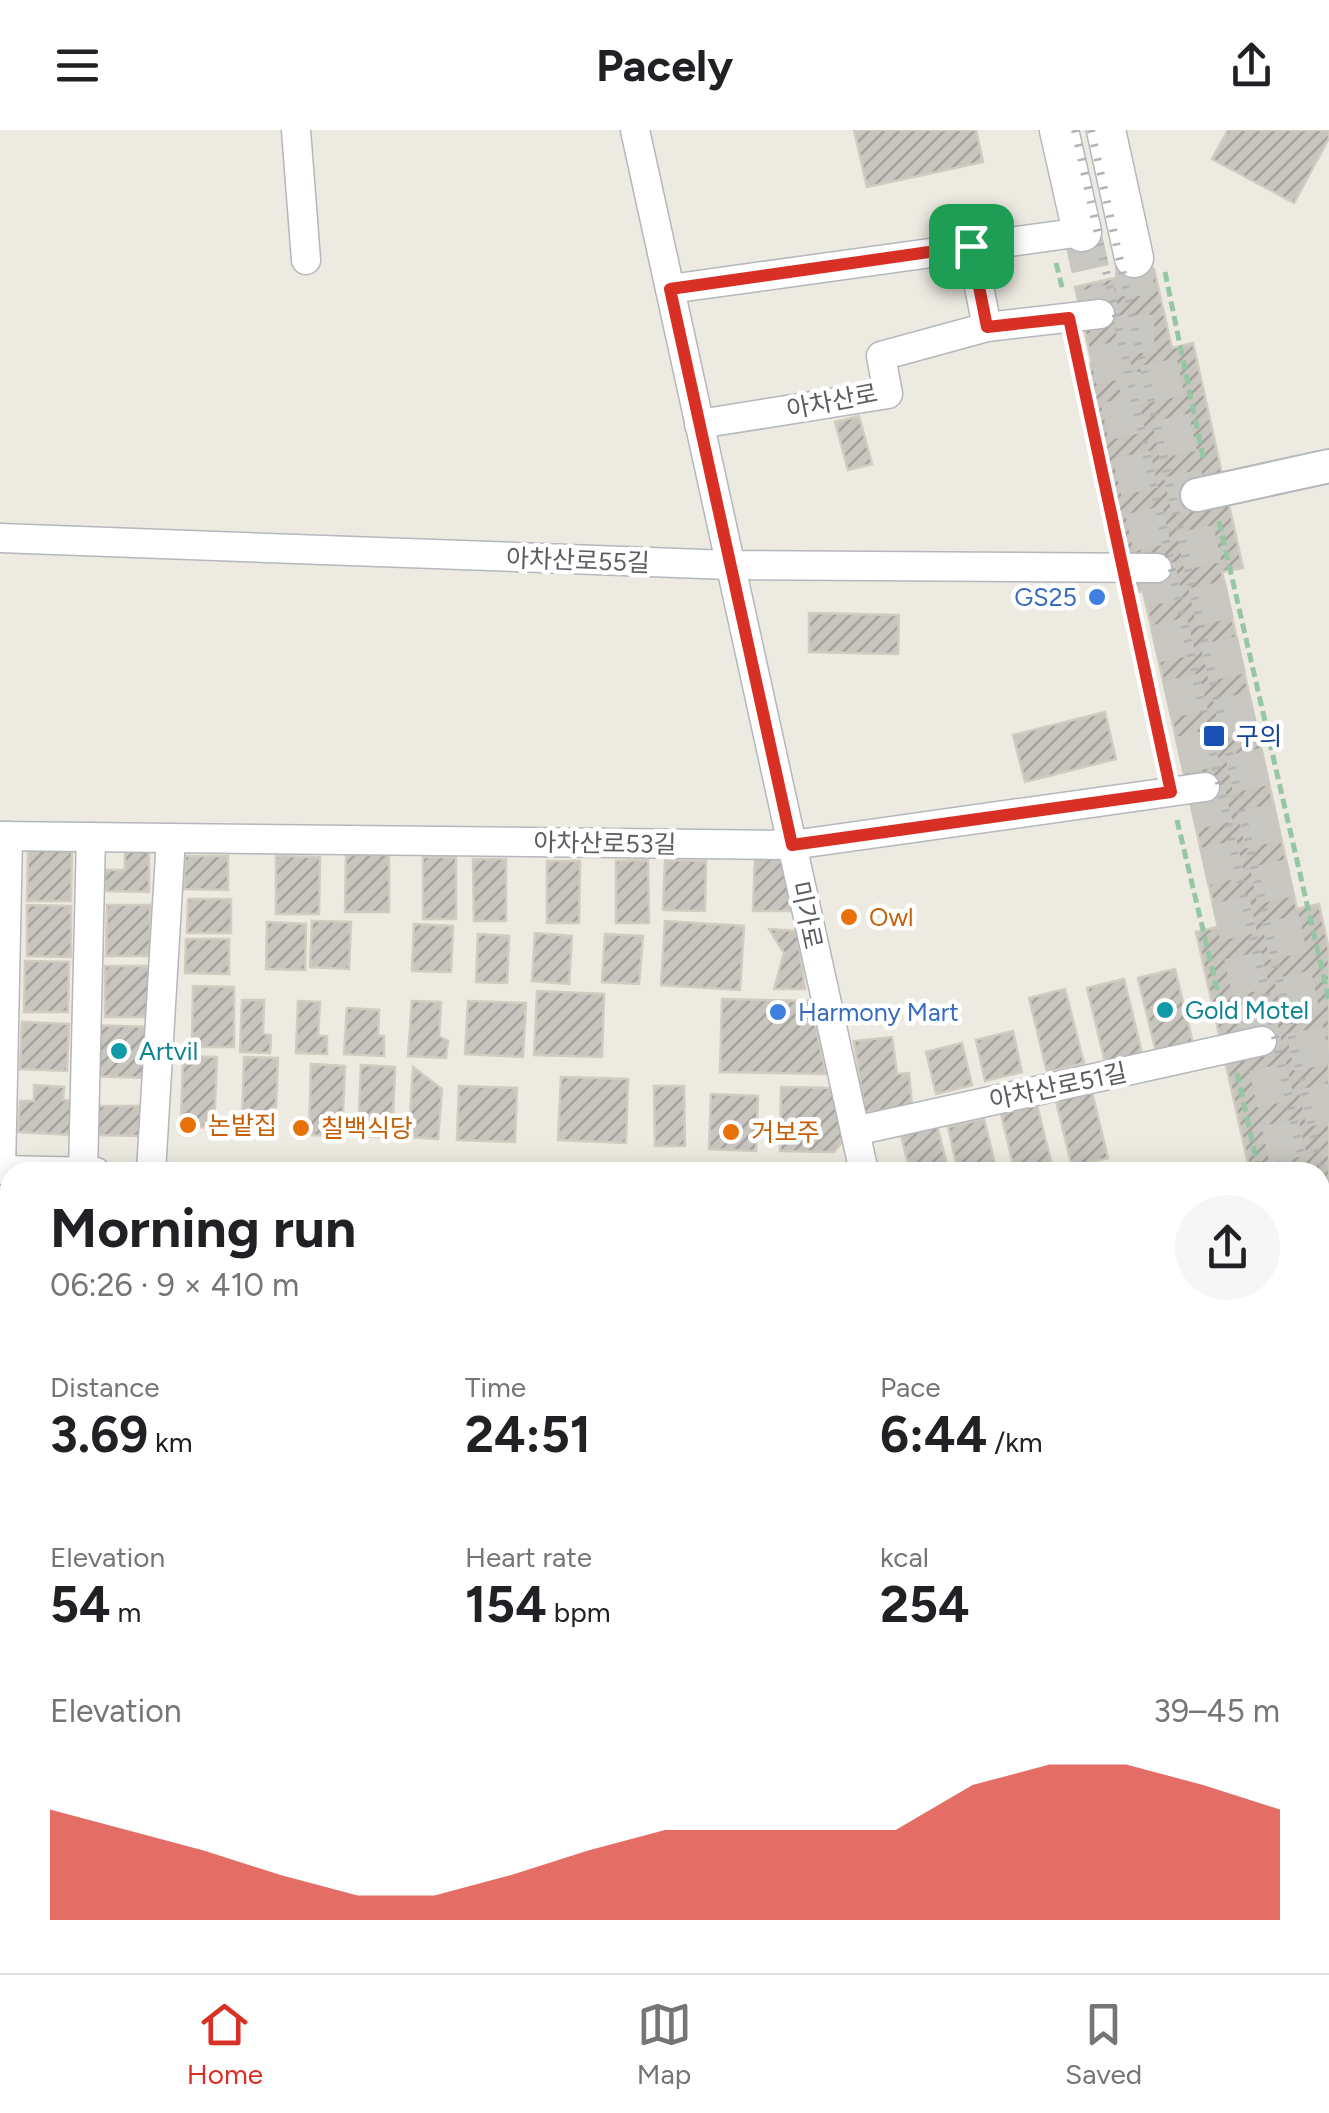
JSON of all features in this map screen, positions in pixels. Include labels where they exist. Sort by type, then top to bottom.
[{"type":"main road","points":[[1059,130],[1071,183],[1066,234]]},
{"type":"main road","points":[[1106,130],[1115,170],[1149,260]]},
{"type":"main road","points":[[1071,183],[1115,170]]},
{"type":"street","points":[[296,130],[306,260]]},
{"type":"street","name":"미가로","points":[[635,130],[862,1162]]},
{"type":"street","points":[[670,289],[1066,234]]},
{"type":"street","points":[[971,246],[987,327]]},
{"type":"street","name":"아차산로","points":[[699,424],[888,394],[882,356],[987,327],[1100,314]]},
{"type":"street","points":[[1204,494],[1329,466]]},
{"type":"street","name":"아차산로55길","points":[[0,538],[730,565],[1157,568]]},
{"type":"street","name":"아차산로53길","points":[[4,836],[792,845],[1206,787]]},
{"type":"street","points":[[1,1162],[4,836]]},
{"type":"street","points":[[83,1162],[91,837]]},
{"type":"street","points":[[152,1162],[171,838]]},
{"type":"street","name":"아차산로51길","points":[[854,1131],[1262,1041]]},
{"type":"path","points":[[1066,234],[1069,318],[1171,792],[1257,1162]]},
{"type":"path","points":[[1149,260],[1329,1000]]},
{"type":"building","points":[[854,130],[976,130],[983,162],[867,187]]},
{"type":"building","points":[[1228,130],[1329,130],[1329,138],[1294,203],[1212,159]]},
{"type":"building","points":[[1154,269],[1172,348],[1193,343],[1243,568],[1222,572],[1297,909],[1319,904],[1329,950],[1329,1162],[1248,1162],[1196,932],[1218,927],[1143,591],[1123,596],[1072,368],[1092,363],[1075,287]]},
{"type":"building","points":[[859,416],[872,464],[848,470],[835,422]]},
{"type":"building","points":[[809,613],[899,615],[898,654],[809,652]]},
{"type":"building","points":[[1105,712],[1116,759],[1025,782],[1013,735]]},
{"type":"building","points":[[28,850],[72,850],[71,901],[27,901]]},
{"type":"building","points":[[125,851],[149,852],[149,892],[105,891],[105,870],[125,870]]},
{"type":"building","points":[[346,854],[389,855],[389,912],[345,912]]},
{"type":"building","points":[[185,856],[228,856],[228,890],[184,889]]},
{"type":"building","points":[[276,856],[320,857],[319,914],[276,914]]},
{"type":"building","points":[[755,856],[777,857],[787,866],[797,911],[753,911]]},
{"type":"building","points":[[423,857],[456,857],[456,919],[423,919]]},
{"type":"building","points":[[473,859],[506,859],[506,921],[474,921]]},
{"type":"building","points":[[648,860],[649,923],[616,923],[616,861]]},
{"type":"building","points":[[665,860],[706,861],[705,911],[663,910]]},
{"type":"building","points":[[547,861],[580,861],[579,923],[547,923]]},
{"type":"building","points":[[188,899],[231,899],[231,933],[187,933]]},
{"type":"building","points":[[27,905],[71,906],[71,957],[27,956]]},
{"type":"building","points":[[107,905],[150,905],[150,956],[106,956]]},
{"type":"building","points":[[312,921],[351,922],[349,969],[310,967]]},
{"type":"building","points":[[665,921],[744,926],[740,990],[661,985]]},
{"type":"building","points":[[267,922],[306,924],[305,970],[266,969]]},
{"type":"building","points":[[414,924],[453,926],[451,972],[412,971]]},
{"type":"building","points":[[769,929],[797,931],[805,989],[774,989],[784,953]]},
{"type":"building","points":[[535,933],[572,936],[569,984],[532,981]]},
{"type":"building","points":[[478,934],[509,936],[507,983],[476,982]]},
{"type":"building","points":[[605,934],[643,936],[639,984],[602,982]]},
{"type":"building","points":[[186,939],[229,939],[229,974],[185,973]]},
{"type":"building","points":[[25,961],[69,962],[68,1012],[24,1012]]},
{"type":"building","points":[[105,966],[149,966],[148,1017],[105,1017]]},
{"type":"building","name":"Gold Motel","points":[[1175,969],[1193,1043],[1156,1052],[1138,978]]},
{"type":"building","points":[[1124,979],[1142,1053],[1105,1062],[1087,988]]},
{"type":"building","points":[[193,986],[234,987],[234,1047],[192,1047]]},
{"type":"building","points":[[1065,989],[1084,1063],[1047,1072],[1029,998]]},
{"type":"building","points":[[537,991],[604,994],[602,1057],[534,1055]]},
{"type":"building","points":[[722,999],[810,1001],[826,1074],[720,1072]]},
{"type":"building","points":[[242,1000],[264,1000],[263,1034],[271,1035],[270,1053],[240,1052]]},
{"type":"building","points":[[298,1001],[320,1002],[318,1036],[327,1036],[327,1054],[296,1053]]},
{"type":"building","points":[[412,1001],[441,1002],[439,1036],[448,1041],[446,1058],[408,1056]]},
{"type":"building","points":[[468,1001],[526,1003],[523,1057],[465,1054]]},
{"type":"building","points":[[347,1008],[379,1010],[378,1036],[384,1036],[384,1056],[344,1054]]},
{"type":"building","points":[[22,1022],[69,1024],[67,1071],[20,1069]]},
{"type":"building","name":"Artvil","points":[[92,1025],[147,1027],[145,1078],[91,1076]]},
{"type":"building","points":[[1013,1031],[1022,1072],[985,1081],[976,1040]]},
{"type":"building","points":[[892,1037],[897,1074],[909,1073],[912,1105],[865,1113],[854,1041]]},
{"type":"building","points":[[962,1043],[972,1085],[936,1094],[926,1052]]},
{"type":"building","points":[[183,1056],[217,1057],[214,1128],[181,1126]]},
{"type":"building","points":[[244,1057],[278,1058],[275,1129],[242,1128]]},
{"type":"building","points":[[311,1064],[345,1066],[342,1136],[309,1135]]},
{"type":"building","points":[[361,1065],[395,1067],[392,1138],[358,1136]]},
{"type":"building","points":[[413,1067],[442,1089],[438,1139],[409,1137]]},
{"type":"building","points":[[561,1077],[628,1079],[626,1143],[558,1140]]},
{"type":"building","points":[[1090,1084],[1108,1158],[1071,1162],[1054,1093]]},
{"type":"building","points":[[34,1085],[64,1087],[63,1100],[74,1101],[73,1135],[18,1132],[20,1101],[34,1101]]},
{"type":"building","points":[[459,1086],[517,1088],[515,1142],[457,1140]]},
{"type":"building","points":[[654,1086],[684,1086],[685,1146],[655,1146]]},
{"type":"building","points":[[781,1087],[836,1088],[847,1136],[834,1152],[780,1151]]},
{"type":"building","points":[[711,1094],[758,1096],[756,1151],[709,1149]]},
{"type":"building","points":[[1037,1105],[1051,1162],[1013,1162],[1001,1114]]},
{"type":"building","points":[[98,1106],[144,1106],[144,1136],[97,1135]]},
{"type":"building","points":[[984,1119],[995,1162],[956,1162],[948,1127]]},
{"type":"building","points":[[936,1122],[946,1162],[908,1162],[900,1131]]},
{"type":"tunnel","points":[[1082,232],[1289,1162]]},
{"type":"tunnel","points":[[1134,258],[1136,376],[1142,404]]},
{"type":"tunnel","points":[[1158,362],[1329,1141]]},
{"type":"railway","points":[[1075,130],[1303,1162]]},
{"type":"railway","points":[[1091,130],[1320,1162]]},
{"type":"place","name":"GS25","points":[[1097,597]]},
{"type":"place","name":"구의","points":[[1214,736]]},
{"type":"place","name":"Owl","points":[[849,917]]},
{"type":"place","name":"Gold Motel","points":[[1165,1010]]},
{"type":"place","name":"Harmony Mart","points":[[778,1012]]},
{"type":"place","name":"Artvil","points":[[119,1051]]},
{"type":"place","name":"논밭집","points":[[188,1125]]},
{"type":"place","name":"칠백식당","points":[[301,1128]]},
{"type":"place","name":"거보주","points":[[731,1132]]},
{"type":"route","points":[[971,246],[987,327],[1069,318],[1171,792],[792,845],[670,289],[971,246]]}]
